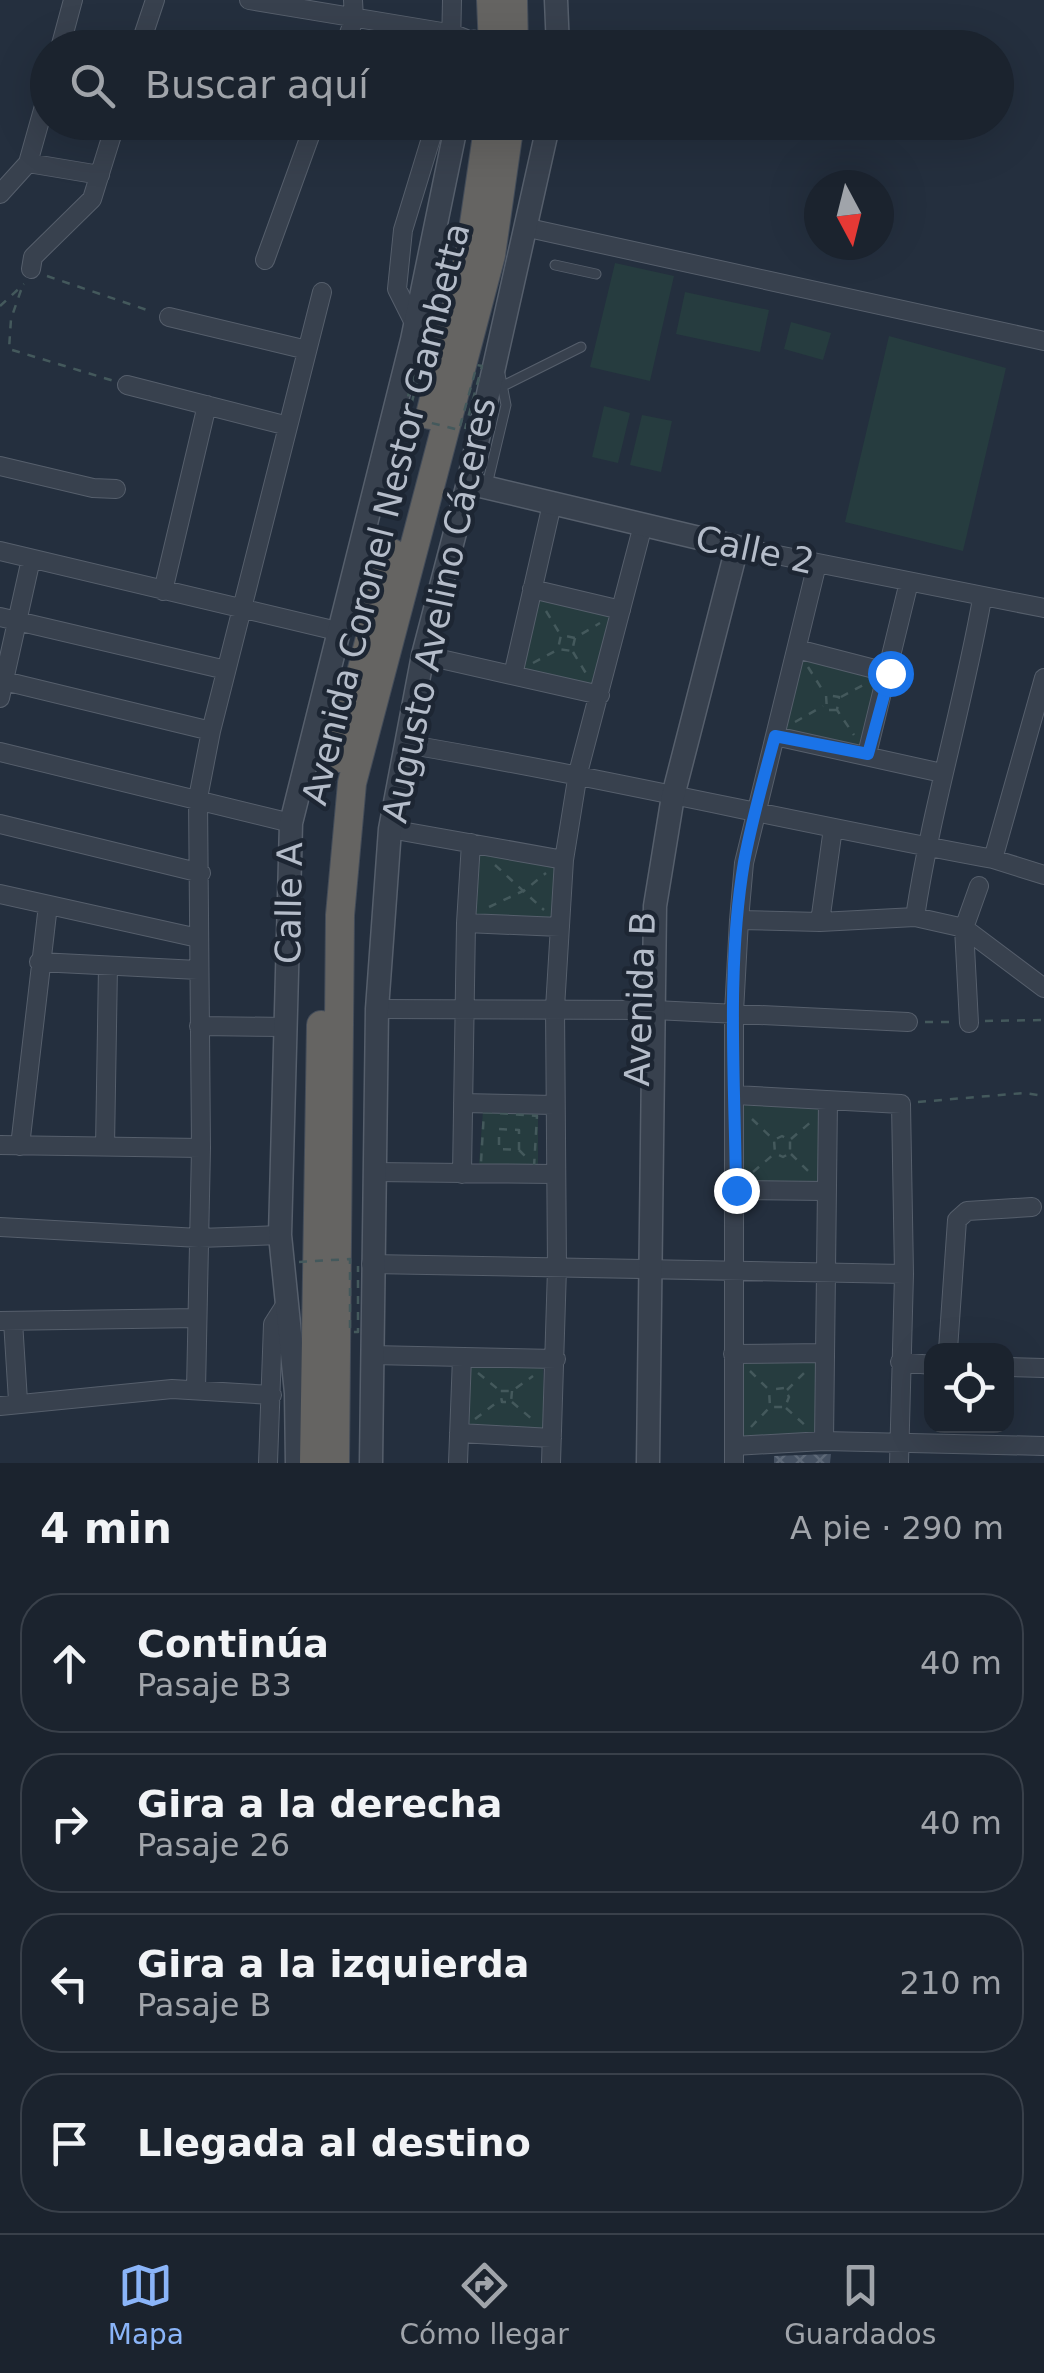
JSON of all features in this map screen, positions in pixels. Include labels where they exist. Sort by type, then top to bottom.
[{"type":"highway","points":[[472,30],[478,0]]},
{"type":"highway","points":[[476,30],[491,0]]},
{"type":"highway","points":[[513,0],[514,30]]},
{"type":"highway","name":"Avenida Coronel Nestor Gambetta","points":[[314,1463],[321,915],[334,781],[470,251],[487,140]]},
{"type":"highway","name":"Avenida Coronel Nestor Gambetta","points":[[336,1463],[340,915],[352,783],[491,255],[507,140]]},
{"type":"street","points":[[65,30],[73,0]]},
{"type":"street","points":[[145,30],[155,0]]},
{"type":"street","points":[[250,0],[402,30]]},
{"type":"street","points":[[350,30],[353,0]]},
{"type":"street","points":[[452,0],[464,30]]},
{"type":"street","points":[[556,0],[557,30]]},
{"type":"street","points":[[0,194],[28,162],[34,140]]},
{"type":"street","points":[[32,269],[33,257],[92,199],[111,140]]},
{"type":"street","points":[[265,260],[308,140]]},
{"type":"street","points":[[415,324],[397,288],[403,230],[430,140]]},
{"type":"street","name":"Calle A","points":[[297,1463],[280,1235],[291,822],[415,324],[453,140]]},
{"type":"street","name":"Augusto Avelino Cáceres","points":[[371,1463],[372,1355],[365,1265],[374,1172],[376,1009],[390,829],[423,654],[477,486],[494,357],[546,140]]},
{"type":"street","points":[[28,162],[100,175]]},
{"type":"street","points":[[524,227],[1044,341]]},
{"type":"street","points":[[196,1390],[201,1148],[198,798],[211,731],[322,292]]},
{"type":"street","points":[[169,317],[307,350]]},
{"type":"street","points":[[128,385],[288,426]]},
{"type":"street","points":[[163,591],[208,405]]},
{"type":"street","points":[[0,466],[93,488],[116,488]]},
{"type":"street","name":"Calle 2","points":[[477,486],[817,564],[1044,608]]},
{"type":"street","points":[[519,671],[552,504]]},
{"type":"street","points":[[551,1463],[546,1432],[556,1359],[554,1104],[559,862],[595,688],[643,525]]},
{"type":"street","name":"Avenida B","points":[[634,1463],[646,1010],[642,896],[730,545]]},
{"type":"street","points":[[0,551],[337,631]]},
{"type":"street","points":[[32,560],[2,686],[211,731]]},
{"type":"street","points":[[817,564],[782,731],[755,813],[738,920],[734,1012],[741,1185],[733,1270],[738,1360],[734,1454],[820,1438],[1044,1446]]},
{"type":"street","points":[[863,747],[909,582]]},
{"type":"street","points":[[536,596],[614,614]]},
{"type":"street","points":[[915,918],[925,847],[982,599]]},
{"type":"street","points":[[0,617],[226,670]]},
{"type":"street","points":[[423,654],[595,688]]},
{"type":"street","points":[[800,655],[882,676]]},
{"type":"street","points":[[993,860],[1044,678]]},
{"type":"street","points":[[782,731],[863,747],[942,773]]},
{"type":"street","points":[[406,744],[578,772],[665,795],[993,860],[1044,875]]},
{"type":"street","points":[[0,752],[291,822]]},
{"type":"street","points":[[0,824],[201,873]]},
{"type":"street","points":[[820,922],[833,828]]},
{"type":"street","points":[[390,829],[559,862]]},
{"type":"street","points":[[462,1174],[466,923],[472,843]]},
{"type":"street","points":[[969,1022],[964,928],[978,886]]},
{"type":"street","points":[[0,894],[198,938]]},
{"type":"street","points":[[20,1146],[48,905]]},
{"type":"street","points":[[738,920],[915,918],[964,928],[1044,988]]},
{"type":"street","points":[[466,923],[560,927]]},
{"type":"street","points":[[39,962],[198,970]]},
{"type":"street","points":[[105,1147],[108,966]]},
{"type":"street","points":[[376,1009],[734,1012],[908,1022]]},
{"type":"street","points":[[199,1026],[287,1027]]},
{"type":"street","points":[[735,1094],[901,1104],[904,1274],[899,1463]]},
{"type":"street","points":[[820,1438],[826,1272],[821,1185],[828,1101]]},
{"type":"street","points":[[463,1104],[554,1104]]},
{"type":"street","points":[[0,1145],[201,1148]]},
{"type":"street","points":[[374,1172],[554,1174]]},
{"type":"street","points":[[741,1185],[821,1185]]},
{"type":"street","points":[[948,1343],[957,1220],[966,1211],[1032,1208]]},
{"type":"street","points":[[0,1227],[198,1238],[280,1235]]},
{"type":"street","points":[[365,1265],[904,1274]]},
{"type":"street","name":"Avenida B","points":[[642,1269],[648,1463]]},
{"type":"street","points":[[268,1463],[273,1324],[286,1302]]},
{"type":"street","points":[[197,1318],[7,1321],[9,1404],[196,1390],[272,1394]]},
{"type":"street","points":[[372,1355],[556,1359]]},
{"type":"street","points":[[458,1463],[464,1428],[462,1357]]},
{"type":"street","points":[[738,1360],[820,1358]]},
{"type":"street","points":[[900,1362],[924,1364]]},
{"type":"street","points":[[1014,1368],[1044,1368]]},
{"type":"street","points":[[464,1428],[546,1432]]},
{"type":"lane","points":[[555,265],[596,274]]},
{"type":"lane","points":[[503,386],[581,347]]},
{"type":"lane","points":[[477,486],[506,405],[494,357]]},
{"type":"path","points":[[6,344],[32,269],[169,317]]},
{"type":"path","points":[[0,306],[22,289]]},
{"type":"path","points":[[0,342],[9,349],[128,385]]},
{"type":"path","points":[[404,412],[420,351],[424,352],[408,417],[459,430],[477,365],[482,366],[465,429]]},
{"type":"path","points":[[536,596],[557,607]]},
{"type":"path","points":[[536,596],[537,620]]},
{"type":"path","points":[[536,596],[561,635],[558,649]]},
{"type":"path","points":[[590,614],[614,614]]},
{"type":"path","points":[[561,635],[575,638],[614,614]]},
{"type":"path","points":[[603,634],[614,614]]},
{"type":"path","points":[[575,638],[572,651],[595,688]]},
{"type":"path","points":[[519,671],[558,649],[572,651]]},
{"type":"path","points":[[519,671],[529,651]]},
{"type":"path","points":[[800,655],[822,666]]},
{"type":"path","points":[[800,655],[800,678]]},
{"type":"path","points":[[782,731],[824,705],[826,695],[800,655]]},
{"type":"path","points":[[594,665],[595,688]]},
{"type":"path","points":[[519,671],[541,670]]},
{"type":"path","points":[[856,675],[882,676]]},
{"type":"path","points":[[826,695],[839,697],[882,676]]},
{"type":"path","points":[[870,695],[882,676]]},
{"type":"path","points":[[574,677],[595,688]]},
{"type":"path","points":[[838,710],[839,697]]},
{"type":"path","points":[[824,705],[838,710],[863,747]]},
{"type":"path","points":[[782,731],[792,710]]},
{"type":"path","points":[[862,725],[863,747]]},
{"type":"path","points":[[782,731],[806,730]]},
{"type":"path","points":[[840,737],[863,747]]},
{"type":"path","points":[[490,861],[551,918],[532,917]]},
{"type":"path","points":[[487,908],[525,890],[559,862]]},
{"type":"path","points":[[901,1104],[967,1096],[1044,1096]]},
{"type":"path","points":[[484,1112],[537,1116],[534,1167],[486,1167],[481,1162],[484,1112]]},
{"type":"path","points":[[741,1185],[774,1153],[774,1140],[745,1112],[744,1128]]},
{"type":"path","points":[[820,1119],[818,1115],[790,1140],[790,1153],[821,1185]]},
{"type":"path","points":[[499,1129],[519,1130],[519,1150],[499,1149],[499,1129]]},
{"type":"path","points":[[774,1140],[782,1136],[790,1140]]},
{"type":"path","points":[[774,1153],[790,1153]]},
{"type":"path","points":[[298,1262],[350,1259],[350,1332],[358,1332],[365,1265]]},
{"type":"path","points":[[786,1390],[820,1358]]},
{"type":"path","points":[[738,1360],[769,1390],[770,1406],[750,1428]]},
{"type":"path","points":[[489,1368],[471,1368],[500,1391],[512,1391],[541,1370],[524,1370]]},
{"type":"path","points":[[769,1390],[786,1390],[789,1397],[785,1406]]},
{"type":"path","points":[[500,1391],[500,1400]]},
{"type":"path","points":[[511,1402],[512,1391]]},
{"type":"path","points":[[464,1428],[500,1400],[511,1402],[546,1432]]},
{"type":"path","points":[[464,1428],[470,1404]]},
{"type":"path","points":[[770,1406],[785,1406],[820,1438]]},
{"type":"path","points":[[540,1408],[546,1432]]},
{"type":"path","points":[[464,1428],[487,1424]]},
{"type":"path","points":[[522,1426],[546,1432]]},
{"type":"green space","points":[[615,263],[674,276],[650,381],[590,367]]},
{"type":"green space","points":[[685,292],[769,310],[760,352],[676,334]]},
{"type":"green space","points":[[791,322],[831,333],[823,360],[784,349]]},
{"type":"green space","points":[[889,336],[1006,368],[963,551],[845,522]]},
{"type":"green space","points":[[604,406],[630,413],[618,463],[592,457]]},
{"type":"green space","points":[[642,415],[672,421],[661,472],[630,465]]},
{"type":"green space","points":[[535,599],[610,613],[612,619],[591,687],[520,671]]},
{"type":"green space","points":[[800,656],[879,679],[859,746],[783,731]]},
{"type":"green space","points":[[476,849],[557,861],[555,923],[473,919]]},
{"type":"green space","points":[[746,1104],[818,1108],[820,1183],[740,1182],[742,1109]]},
{"type":"green space","points":[[483,1110],[532,1110],[538,1114],[538,1169],[483,1169],[479,1163]]},
{"type":"green space","points":[[816,1359],[818,1438],[739,1441],[742,1361]]},
{"type":"green space","points":[[543,1363],[545,1432],[466,1425],[466,1364]]},
{"type":"building","points":[[831,1454],[830,1463],[774,1463],[774,1456]]},
{"type":"route","points":[[736,1190],[734,1012],[738,920],[744,863],[775,736],[868,754],[890,673]]}]
